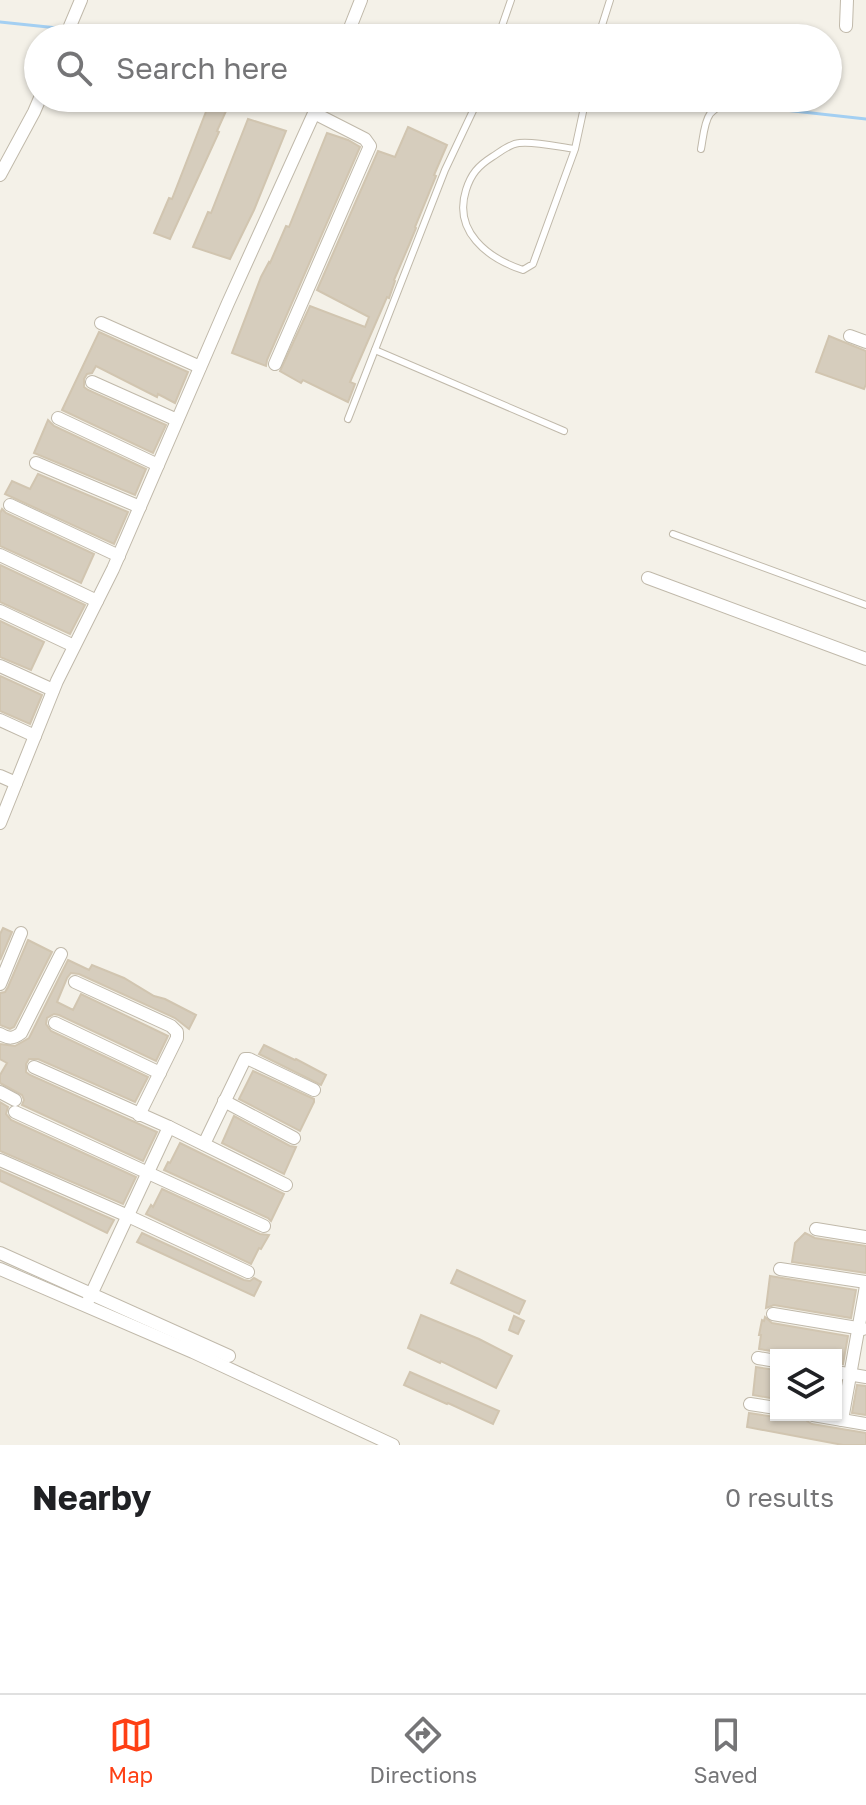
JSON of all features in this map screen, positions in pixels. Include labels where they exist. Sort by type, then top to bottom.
[{"type":"street","points":[[71,24],[81,0]]},
{"type":"street","points":[[352,24],[361,0]]},
{"type":"street","points":[[846,26],[847,0]]},
{"type":"street","points":[[0,175],[34,112]]},
{"type":"street","points":[[0,823],[53,690],[119,556],[314,113],[365,139],[370,146],[275,364]]},
{"type":"street","points":[[101,323],[200,367]]},
{"type":"street","points":[[850,336],[866,342]]},
{"type":"street","points":[[92,382],[177,420]]},
{"type":"street","points":[[58,418],[158,465]]},
{"type":"street","points":[[36,463],[140,507]]},
{"type":"street","points":[[10,505],[119,556]]},
{"type":"street","points":[[0,555],[97,601]]},
{"type":"street","points":[[648,578],[866,659]]},
{"type":"street","points":[[0,611],[74,646]]},
{"type":"street","points":[[0,666],[53,690]]},
{"type":"street","points":[[0,720],[35,736]]},
{"type":"street","points":[[0,776],[16,783]]},
{"type":"street","points":[[0,984],[21,933]]},
{"type":"street","points":[[0,1034],[14,1038],[21,1033],[61,954]]},
{"type":"street","points":[[75,982],[171,1026],[177,1032],[177,1038],[139,1115]]},
{"type":"street","points":[[55,1023],[160,1073]]},
{"type":"street","points":[[204,1144],[245,1059],[314,1090]]},
{"type":"street","points":[[34,1067],[169,1127],[286,1185]]},
{"type":"street","points":[[0,1092],[15,1106],[264,1226]]},
{"type":"street","points":[[224,1101],[294,1138]]},
{"type":"street","points":[[85,1306],[169,1127]]},
{"type":"street","points":[[0,1160],[248,1272]]},
{"type":"street","points":[[816,1229],[866,1237]]},
{"type":"street","points":[[0,1253],[229,1356]]},
{"type":"street","points":[[0,1269],[193,1352],[393,1445]]},
{"type":"street","points":[[780,1269],[866,1284],[862,1329],[842,1420],[866,1424]]},
{"type":"street","points":[[773,1314],[862,1329]]},
{"type":"street","points":[[758,1358],[770,1360]]},
{"type":"street","points":[[842,1373],[866,1377]]},
{"type":"street","points":[[750,1404],[770,1407]]},
{"type":"lane","points":[[503,24],[511,0]]},
{"type":"lane","points":[[602,24],[610,0]]},
{"type":"lane","points":[[348,419],[445,170],[472,112]]},
{"type":"lane","points":[[575,149],[522,142],[504,149],[480,165],[468,181],[461,204],[463,219],[482,248],[523,270],[533,264],[575,149],[583,112]]},
{"type":"lane","points":[[701,149],[707,119],[713,112]]},
{"type":"lane","points":[[375,350],[564,431]]},
{"type":"lane","points":[[673,534],[866,605]]},
{"type":"building","points":[[206,112],[226,112],[170,239],[154,233],[169,198],[172,199]]},
{"type":"building","points":[[248,119],[286,131],[230,259],[193,247],[208,212],[211,213]]},
{"type":"building","points":[[408,127],[447,145],[389,298],[350,382],[355,384],[348,402],[280,371],[310,306],[365,327],[369,317],[317,290],[378,151],[395,157]]},
{"type":"building","points":[[327,133],[360,147],[266,366],[232,353],[261,277],[286,226],[289,227]]},
{"type":"building","points":[[99,332],[188,372],[175,403],[96,366],[84,379],[84,387],[88,390],[166,425],[153,453],[62,410]]},
{"type":"building","points":[[829,336],[866,351],[864,389],[816,372]]},
{"type":"building","points":[[48,420],[54,426],[146,469],[135,495],[34,453]]},
{"type":"building","points":[[38,474],[128,512],[114,544],[5,494],[12,481],[30,489]]},
{"type":"building","points":[[2,509],[94,554],[81,583],[0,546]]},
{"type":"building","points":[[0,565],[85,605],[70,634],[0,602]]},
{"type":"building","points":[[0,621],[44,642],[31,670],[0,657]]},
{"type":"building","points":[[0,676],[42,695],[30,724],[0,711]]},
{"type":"building","points":[[3,928],[12,932],[0,960],[0,934]]},
{"type":"building","points":[[28,940],[52,952],[14,1027],[10,1029],[0,1025],[0,993],[8,987]]},
{"type":"building","points":[[68,960],[89,970],[92,965],[124,978],[196,1015],[189,1029],[175,1018],[71,973],[57,1002],[73,1010],[81,994],[168,1036],[156,1061],[54,1014],[47,1018],[46,1024],[51,1031],[148,1077],[135,1102],[38,1059],[29,1059],[26,1064],[26,1072],[30,1075],[157,1132],[143,1161],[22,1105],[22,1095],[0,1083],[0,1075],[7,1063],[0,1059],[0,1044],[15,1046],[29,1038]]},
{"type":"building","points":[[264,1045],[326,1075],[321,1085],[259,1054]]},
{"type":"building","points":[[253,1071],[314,1099],[300,1131],[239,1099]]},
{"type":"building","points":[[0,1102],[8,1107],[6,1114],[11,1120],[136,1177],[123,1204],[0,1151]]},
{"type":"building","points":[[234,1116],[296,1147],[284,1174],[222,1143]]},
{"type":"building","points":[[180,1143],[284,1194],[271,1221],[164,1170]]},
{"type":"building","points":[[0,1170],[114,1220],[107,1233],[0,1181]]},
{"type":"building","points":[[162,1189],[260,1234],[269,1235],[251,1264],[146,1214]]},
{"type":"building","points":[[142,1233],[244,1280],[254,1278],[261,1282],[254,1296],[137,1242]]},
{"type":"building","points":[[805,1233],[815,1238],[866,1246],[866,1273],[792,1262],[795,1243]]},
{"type":"building","points":[[457,1270],[525,1301],[519,1314],[451,1283]]},
{"type":"building","points":[[770,1276],[856,1290],[851,1318],[774,1305],[766,1308]]},
{"type":"building","points":[[421,1315],[512,1356],[496,1388],[408,1348]]},
{"type":"building","points":[[514,1316],[524,1321],[518,1334],[509,1330]]},
{"type":"building","points":[[765,1317],[772,1323],[848,1336],[843,1364],[842,1349],[759,1349],[759,1335]]},
{"type":"building","points":[[756,1367],[770,1369],[770,1398],[753,1395]]},
{"type":"building","points":[[410,1372],[499,1411],[493,1424],[404,1385]]},
{"type":"building","points":[[857,1385],[866,1386],[866,1415],[852,1413]]},
{"type":"building","points":[[749,1413],[770,1416],[770,1421],[807,1421],[866,1433],[866,1445],[843,1445],[747,1427]]},
{"type":"waterway","points":[[0,22],[24,25]]},
{"type":"waterway","points":[[803,112],[866,119]]}]
